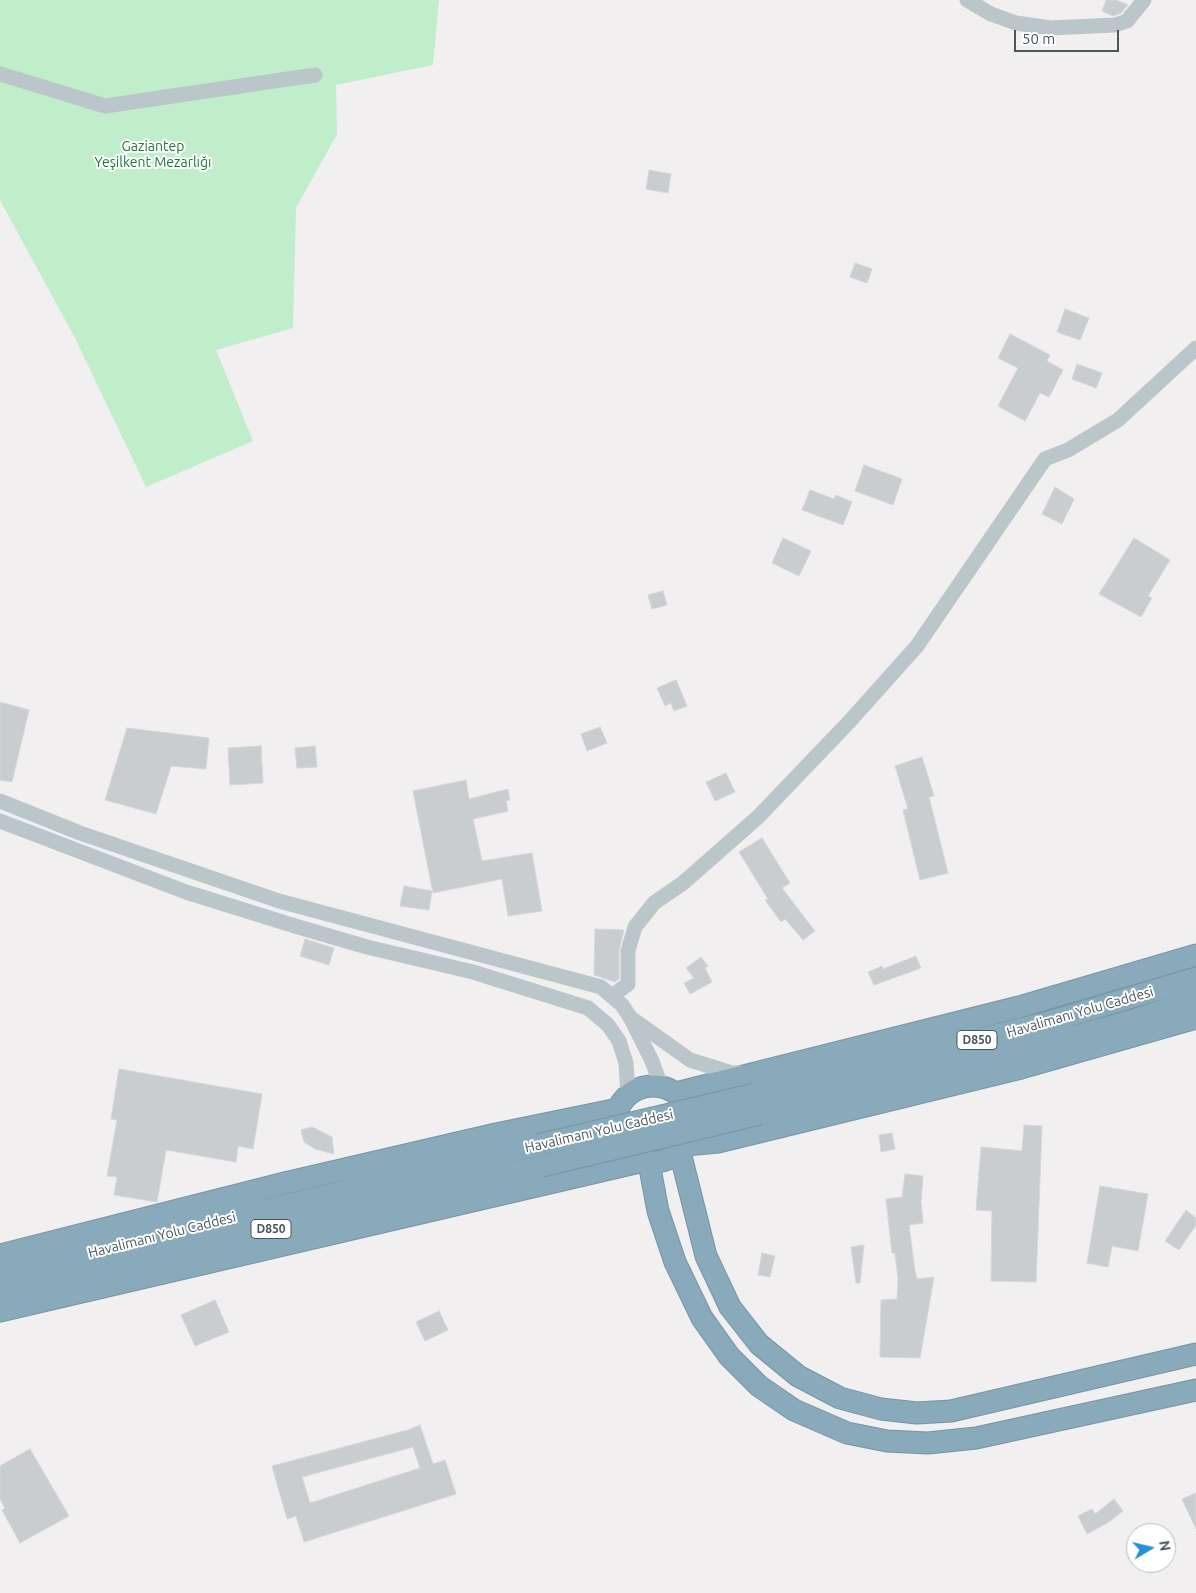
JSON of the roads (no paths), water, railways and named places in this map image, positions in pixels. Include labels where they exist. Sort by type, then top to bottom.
[{"type":"highway","points":[[0,1255],[284,1183],[496,1134],[623,1102],[644,1087],[668,1090],[757,1072],[1019,1007],[1196,955]]},
{"type":"highway","name":"Havalimanı Yolu Caddesi","points":[[0,1293],[542,1166],[1045,1023],[1196,978]]},
{"type":"highway","name":"Havalimanı Yolu Caddesi","points":[[0,1273],[538,1145],[757,1104],[1039,1046],[1137,1019],[1196,1000]]},
{"type":"highway","points":[[0,1311],[646,1162],[666,1161],[683,1149],[1021,1068],[1196,1018]]},
{"type":"highway","points":[[668,1090],[690,1113],[692,1130],[683,1149],[706,1256],[730,1307],[759,1344],[798,1376],[840,1398],[881,1409],[917,1413],[951,1411],[1196,1354]]},
{"type":"highway","points":[[623,1102],[615,1127],[620,1144],[632,1156],[646,1162]]},
{"type":"highway","points":[[646,1162],[658,1211],[675,1262],[702,1318],[729,1356],[759,1386],[794,1410],[847,1433],[887,1442],[928,1443],[976,1438],[1196,1391]]},
{"type":"highway","points":[[1121,1371],[1196,1350]]},
{"type":"street","points":[[967,0],[991,14],[1016,24],[1051,28],[1116,25],[1127,21],[1144,0]]},
{"type":"street","points":[[0,74],[105,106],[315,75]]},
{"type":"street","points":[[612,996],[628,984],[628,951],[635,927],[654,904],[683,883],[758,817],[849,722],[917,646],[1044,459],[1068,450],[1118,420],[1196,348]]},
{"type":"street","points":[[0,801],[80,833],[279,901],[601,987],[612,996],[630,1017],[670,1048],[690,1060],[732,1073],[757,1072]]},
{"type":"street","points":[[0,822],[186,892],[313,932],[473,972],[588,1008],[608,1025],[619,1041],[626,1063],[623,1102]]},
{"type":"street","points":[[630,1017],[668,1090]]},
{"type":"park label","name":"Gaziantep Yeşilkent Mezarlığı","points":[[153,154]]}]
